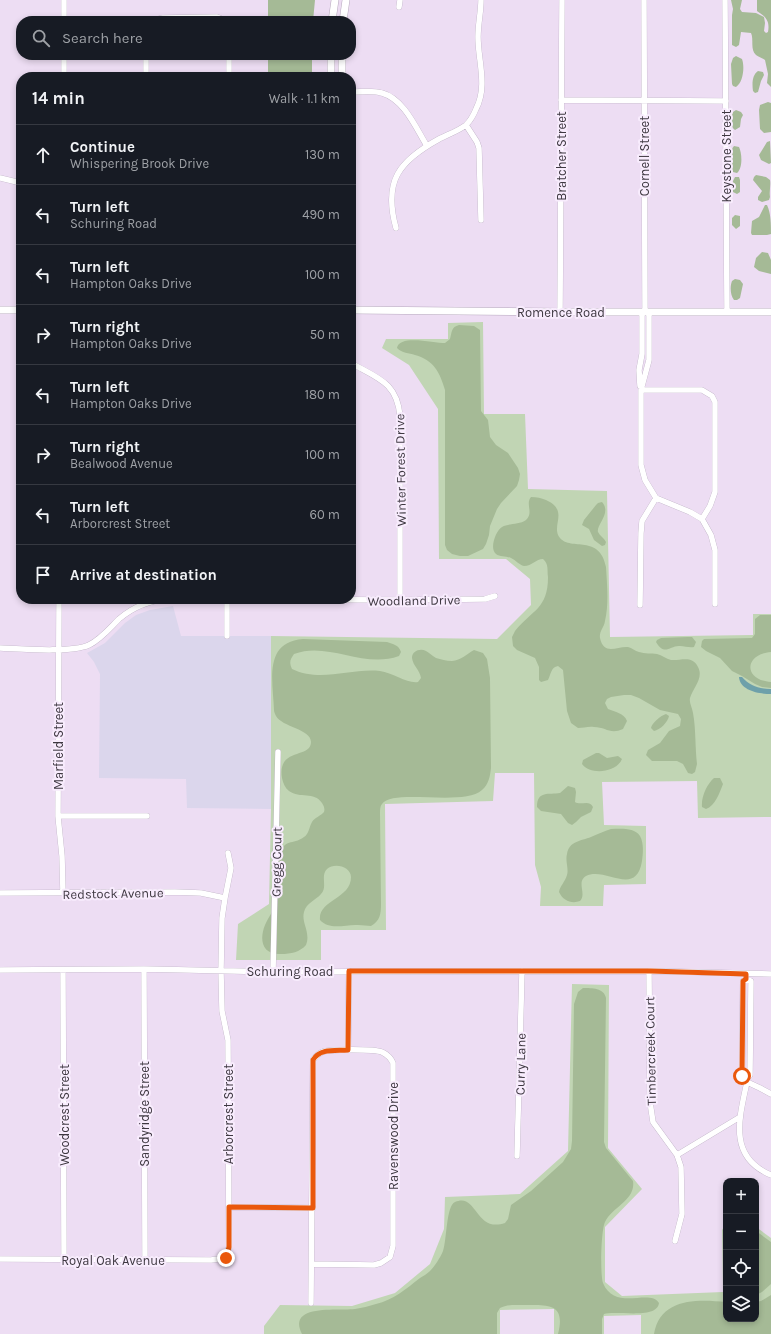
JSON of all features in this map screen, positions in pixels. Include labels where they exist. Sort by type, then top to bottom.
[{"type":"street","points":[[64,0],[64,16]]},
{"type":"street","points":[[333,16],[335,0]]},
{"type":"street","points":[[344,16],[346,0]]},
{"type":"street","points":[[399,7],[400,0]]},
{"type":"street","points":[[396,228],[392,217],[392,186],[402,166],[427,146],[466,125],[476,108],[482,92],[478,35],[482,0]]},
{"type":"street","name":"Bratcher Street","points":[[560,312],[562,0]]},
{"type":"street","name":"Cornell Street","points":[[644,0],[643,102],[645,312],[649,360],[641,390],[641,465],[645,480],[656,498]]},
{"type":"street","name":"Keystone Street","points":[[726,0],[727,312]]},
{"type":"street","points":[[64,60],[64,72]]},
{"type":"street","points":[[146,60],[146,72]]},
{"type":"street","points":[[229,60],[229,72]]},
{"type":"street","points":[[330,72],[331,60]]},
{"type":"street","points":[[342,60],[342,72]]},
{"type":"street","points":[[356,92],[382,93],[392,97],[402,107],[427,146]]},
{"type":"street","points":[[561,100],[643,102],[726,101]]},
{"type":"street","points":[[466,125],[474,136],[479,148],[481,220]]},
{"type":"street","points":[[0,178],[16,182]]},
{"type":"street","points":[[0,310],[16,310]]},
{"type":"street","name":"Romence Road","points":[[356,310],[771,312]]},
{"type":"street","name":"Winter Forest Drive","points":[[356,366],[388,384],[399,405],[400,600]]},
{"type":"street","points":[[641,390],[702,390],[712,396],[715,402],[715,492],[710,506],[702,519]]},
{"type":"street","points":[[640,605],[642,521],[656,498],[690,512],[702,519],[711,535],[715,550],[716,604]]},
{"type":"street","name":"Woodland Drive","points":[[356,600],[485,599],[495,596]]},
{"type":"street","name":"Marfield Street","points":[[59,604],[58,816],[62,856],[63,893]]},
{"type":"street","points":[[0,648],[58,649],[83,647],[105,634],[120,618],[144,604]]},
{"type":"street","points":[[226,604],[227,636]]},
{"type":"street","name":"Gregg Court","points":[[273,972],[278,752]]},
{"type":"street","points":[[58,816],[147,816]]},
{"type":"street","name":"Arborcrest Street","points":[[226,1258],[229,1247],[228,1040],[222,1011],[221,971],[222,918],[231,868],[228,853]]},
{"type":"street","name":"Redstock Avenue","points":[[0,893],[201,893],[225,898]]},
{"type":"street","name":"Schuring Road","points":[[0,970],[144,969],[273,972],[650,971],[746,976],[771,974]]},
{"type":"street","name":"Sandyridge Street","points":[[144,969],[145,1259]]},
{"type":"street","name":"Woodcrest Street","points":[[64,970],[64,1259]]},
{"type":"street","points":[[348,1050],[349,971]]},
{"type":"street","name":"Curry Lane","points":[[517,1156],[522,971]]},
{"type":"street","name":"Timbercreek Court","points":[[650,971],[651,1113],[653,1122],[677,1155],[682,1174],[682,1214],[675,1241]]},
{"type":"street","points":[[746,976],[750,981],[751,996],[750,1076],[747,1080],[740,1117],[741,1142],[744,1153],[749,1161],[771,1176]]},
{"type":"street","name":"Ravenswood Drive","points":[[312,1264],[374,1264],[381,1263],[390,1256],[392,1246],[393,1063],[389,1056],[381,1051],[325,1051],[318,1054],[313,1060],[313,1208]]},
{"type":"street","points":[[747,1080],[771,1094]]},
{"type":"street","points":[[677,1155],[740,1117]]},
{"type":"street","points":[[229,1207],[313,1208],[311,1303]]},
{"type":"street","name":"Royal Oak Avenue","points":[[0,1259],[211,1260],[226,1258]]},
{"type":"shaded area","points":[[268,0],[315,0],[313,16],[268,16]]},
{"type":"shaded area","points":[[731,0],[742,0],[740,9],[742,12],[756,13],[764,17],[764,31],[766,33],[768,32],[768,22],[765,17],[757,11],[757,0],[771,0],[771,87],[767,83],[768,74],[765,60],[754,53],[751,33],[741,32],[739,45],[736,47],[732,45],[733,9]]},
{"type":"shaded area","points":[[736,56],[742,59],[743,74],[736,87],[732,84],[731,64],[733,58]]},
{"type":"shaded area","points":[[268,60],[312,60],[312,72],[268,72]]},
{"type":"shaded area","points":[[758,71],[763,72],[764,75],[758,92],[755,93],[753,91],[753,80]]},
{"type":"shaded area","points":[[768,102],[771,103],[771,132],[764,133],[760,129],[759,110],[760,105]]},
{"type":"shaded area","points":[[736,110],[741,112],[743,115],[740,127],[735,130],[732,127],[731,119],[733,112]]},
{"type":"shaded area","points":[[770,141],[771,163],[769,164],[761,160],[759,155],[767,142]]},
{"type":"shaded area","points":[[734,146],[739,147],[741,153],[741,164],[737,173],[733,172],[731,162],[731,151]]},
{"type":"shaded area","points":[[756,175],[766,177],[770,180],[769,200],[762,202],[758,200],[758,197],[762,191],[753,180]]},
{"type":"shaded area","points":[[735,177],[739,177],[740,180],[740,192],[737,194],[733,192],[733,181]]},
{"type":"shaded area","points":[[765,205],[767,205],[769,212],[771,234],[752,235],[752,221],[759,217]]},
{"type":"shaded area","points":[[735,215],[740,216],[740,226],[736,229],[732,225],[732,218]]},
{"type":"shaded area","points":[[762,252],[768,253],[771,260],[771,274],[759,271],[754,267],[756,258]]},
{"type":"shaded area","points":[[735,279],[740,280],[743,284],[740,298],[737,300],[734,300],[731,290],[732,281]]},
{"type":"shaded area","points":[[483,322],[484,414],[525,414],[528,489],[607,491],[610,637],[753,635],[753,614],[771,614],[771,817],[698,818],[697,781],[602,782],[604,825],[646,826],[646,884],[604,885],[603,906],[540,906],[541,887],[535,865],[534,773],[495,773],[493,801],[385,804],[386,930],[321,930],[321,960],[236,960],[238,924],[269,904],[271,809],[271,636],[497,639],[531,605],[530,579],[506,559],[439,559],[438,409],[409,365],[382,348],[386,339],[448,339],[448,323]]},
{"type":"shaded area","points":[[459,325],[474,326],[480,330],[481,411],[488,420],[490,437],[496,445],[508,453],[518,468],[520,474],[517,486],[497,509],[483,549],[468,556],[452,554],[447,550],[445,545],[445,390],[443,384],[435,368],[427,360],[422,357],[403,352],[397,348],[399,344],[410,340],[445,343],[450,339],[453,328]]},
{"type":"shaded area","points":[[531,497],[546,500],[553,504],[557,509],[557,529],[560,538],[565,542],[592,547],[598,550],[603,557],[606,567],[607,601],[604,626],[600,636],[602,644],[611,649],[628,647],[641,653],[655,654],[671,660],[686,659],[696,663],[700,671],[700,675],[690,698],[694,719],[697,764],[695,772],[692,774],[688,773],[683,764],[677,761],[652,761],[646,755],[648,750],[660,743],[669,731],[680,726],[681,719],[678,714],[660,710],[631,695],[624,695],[611,697],[607,699],[605,703],[608,709],[619,713],[626,718],[627,721],[623,729],[619,731],[611,731],[598,727],[578,728],[571,723],[567,711],[563,670],[558,666],[556,667],[553,669],[548,680],[541,682],[539,680],[539,667],[535,658],[517,650],[513,646],[512,637],[515,631],[538,608],[545,596],[548,577],[547,565],[543,559],[524,566],[511,558],[496,554],[494,552],[493,544],[502,527],[526,520],[530,511],[529,500]]},
{"type":"shaded area","points":[[602,502],[605,506],[605,514],[598,532],[606,542],[605,545],[602,546],[594,540],[589,529],[582,525],[584,520],[596,505]]},
{"type":"shaded area","points":[[173,606],[181,636],[271,636],[271,809],[187,808],[186,779],[99,778],[100,674],[94,662],[87,653],[105,643],[125,623],[136,615],[150,610]]},
{"type":"shaded area","points":[[760,615],[771,615],[771,652],[756,657],[750,667],[755,677],[771,682],[771,688],[762,687],[755,684],[732,671],[720,658],[701,647],[704,639],[752,638],[755,634],[755,619]]},
{"type":"shaded area","points":[[692,637],[696,642],[694,647],[676,646],[665,650],[662,649],[656,642],[661,638]]},
{"type":"shaded area","points":[[303,639],[387,642],[397,646],[401,652],[399,656],[386,659],[359,658],[333,652],[320,651],[307,651],[294,654],[290,661],[292,669],[314,675],[358,671],[380,671],[410,681],[418,682],[421,678],[412,658],[413,654],[417,651],[424,650],[436,658],[452,661],[461,658],[474,650],[483,653],[487,659],[490,678],[491,768],[488,783],[482,790],[473,795],[445,798],[400,797],[382,804],[380,807],[381,908],[378,919],[371,926],[333,926],[320,920],[321,913],[324,908],[341,895],[350,884],[350,873],[346,868],[338,866],[330,867],[324,875],[323,891],[307,906],[304,912],[303,916],[307,932],[306,945],[292,953],[275,954],[266,949],[262,941],[262,936],[265,925],[277,899],[279,883],[279,856],[281,850],[286,844],[300,840],[306,836],[312,822],[324,812],[324,806],[319,799],[311,796],[298,795],[289,791],[284,785],[282,778],[282,768],[284,762],[289,757],[306,750],[310,747],[311,742],[310,738],[302,731],[279,720],[274,711],[272,688],[273,665],[276,655],[281,647],[290,642]]},
{"type":"shaded area","points":[[739,677],[742,677],[748,683],[755,686],[771,689],[771,694],[747,689],[740,682]]},
{"type":"shaded area","points":[[666,714],[669,716],[665,723],[659,729],[654,731],[651,728],[653,724]]},
{"type":"shaded area","points":[[596,753],[599,753],[607,758],[618,756],[622,759],[615,767],[604,771],[586,768],[582,764],[583,760]]},
{"type":"shaded area","points":[[714,778],[720,778],[723,784],[715,802],[706,809],[702,807],[705,791]]},
{"type":"shaded area","points":[[568,786],[575,788],[575,802],[589,803],[593,807],[591,812],[581,817],[572,825],[568,823],[561,814],[541,811],[537,807],[541,796],[544,794],[560,793]]},
{"type":"shaded area","points":[[611,829],[631,830],[640,836],[643,851],[639,872],[633,878],[627,879],[594,874],[586,876],[582,881],[582,898],[580,901],[571,902],[565,900],[559,892],[567,875],[567,857],[570,846],[576,842]]},
{"type":"shaded area","points":[[572,984],[609,985],[608,1148],[642,1189],[605,1227],[605,1282],[622,1296],[723,1292],[723,1322],[759,1322],[759,1229],[771,1238],[771,1334],[641,1334],[641,1315],[604,1316],[604,1334],[554,1334],[554,1309],[500,1310],[500,1334],[264,1334],[264,1326],[280,1305],[352,1306],[395,1293],[430,1264],[444,1229],[445,1197],[520,1194],[568,1151]]},
{"type":"shaded area","points":[[583,988],[600,990],[606,998],[604,1142],[606,1148],[633,1181],[631,1193],[605,1222],[601,1262],[603,1283],[608,1292],[616,1296],[624,1298],[655,1299],[659,1303],[657,1308],[644,1313],[604,1314],[602,1319],[602,1334],[558,1334],[560,1324],[559,1316],[557,1311],[553,1308],[541,1305],[515,1305],[500,1308],[497,1313],[497,1334],[302,1334],[299,1324],[301,1317],[308,1313],[327,1310],[355,1309],[388,1300],[399,1294],[429,1272],[434,1267],[443,1251],[448,1216],[452,1205],[455,1202],[462,1200],[468,1202],[488,1223],[495,1225],[505,1223],[508,1219],[511,1205],[531,1191],[563,1162],[571,1149],[572,1141],[574,1004],[578,992]]},
{"type":"shaded area","points":[[723,1228],[723,1292],[722,1230]]},
{"type":"shaded area","points":[[759,1233],[771,1242],[771,1284],[759,1294]]},
{"type":"shaded area","points":[[771,1295],[771,1334],[654,1334],[658,1322],[664,1313],[681,1303],[692,1301],[723,1302],[723,1322],[759,1322],[759,1301]]},
{"type":"route","points":[[226,1258],[229,1247],[229,1207],[313,1208],[312,1065],[315,1057],[321,1052],[348,1050],[349,971],[650,971],[746,974],[746,979],[743,981],[742,1076]]}]
